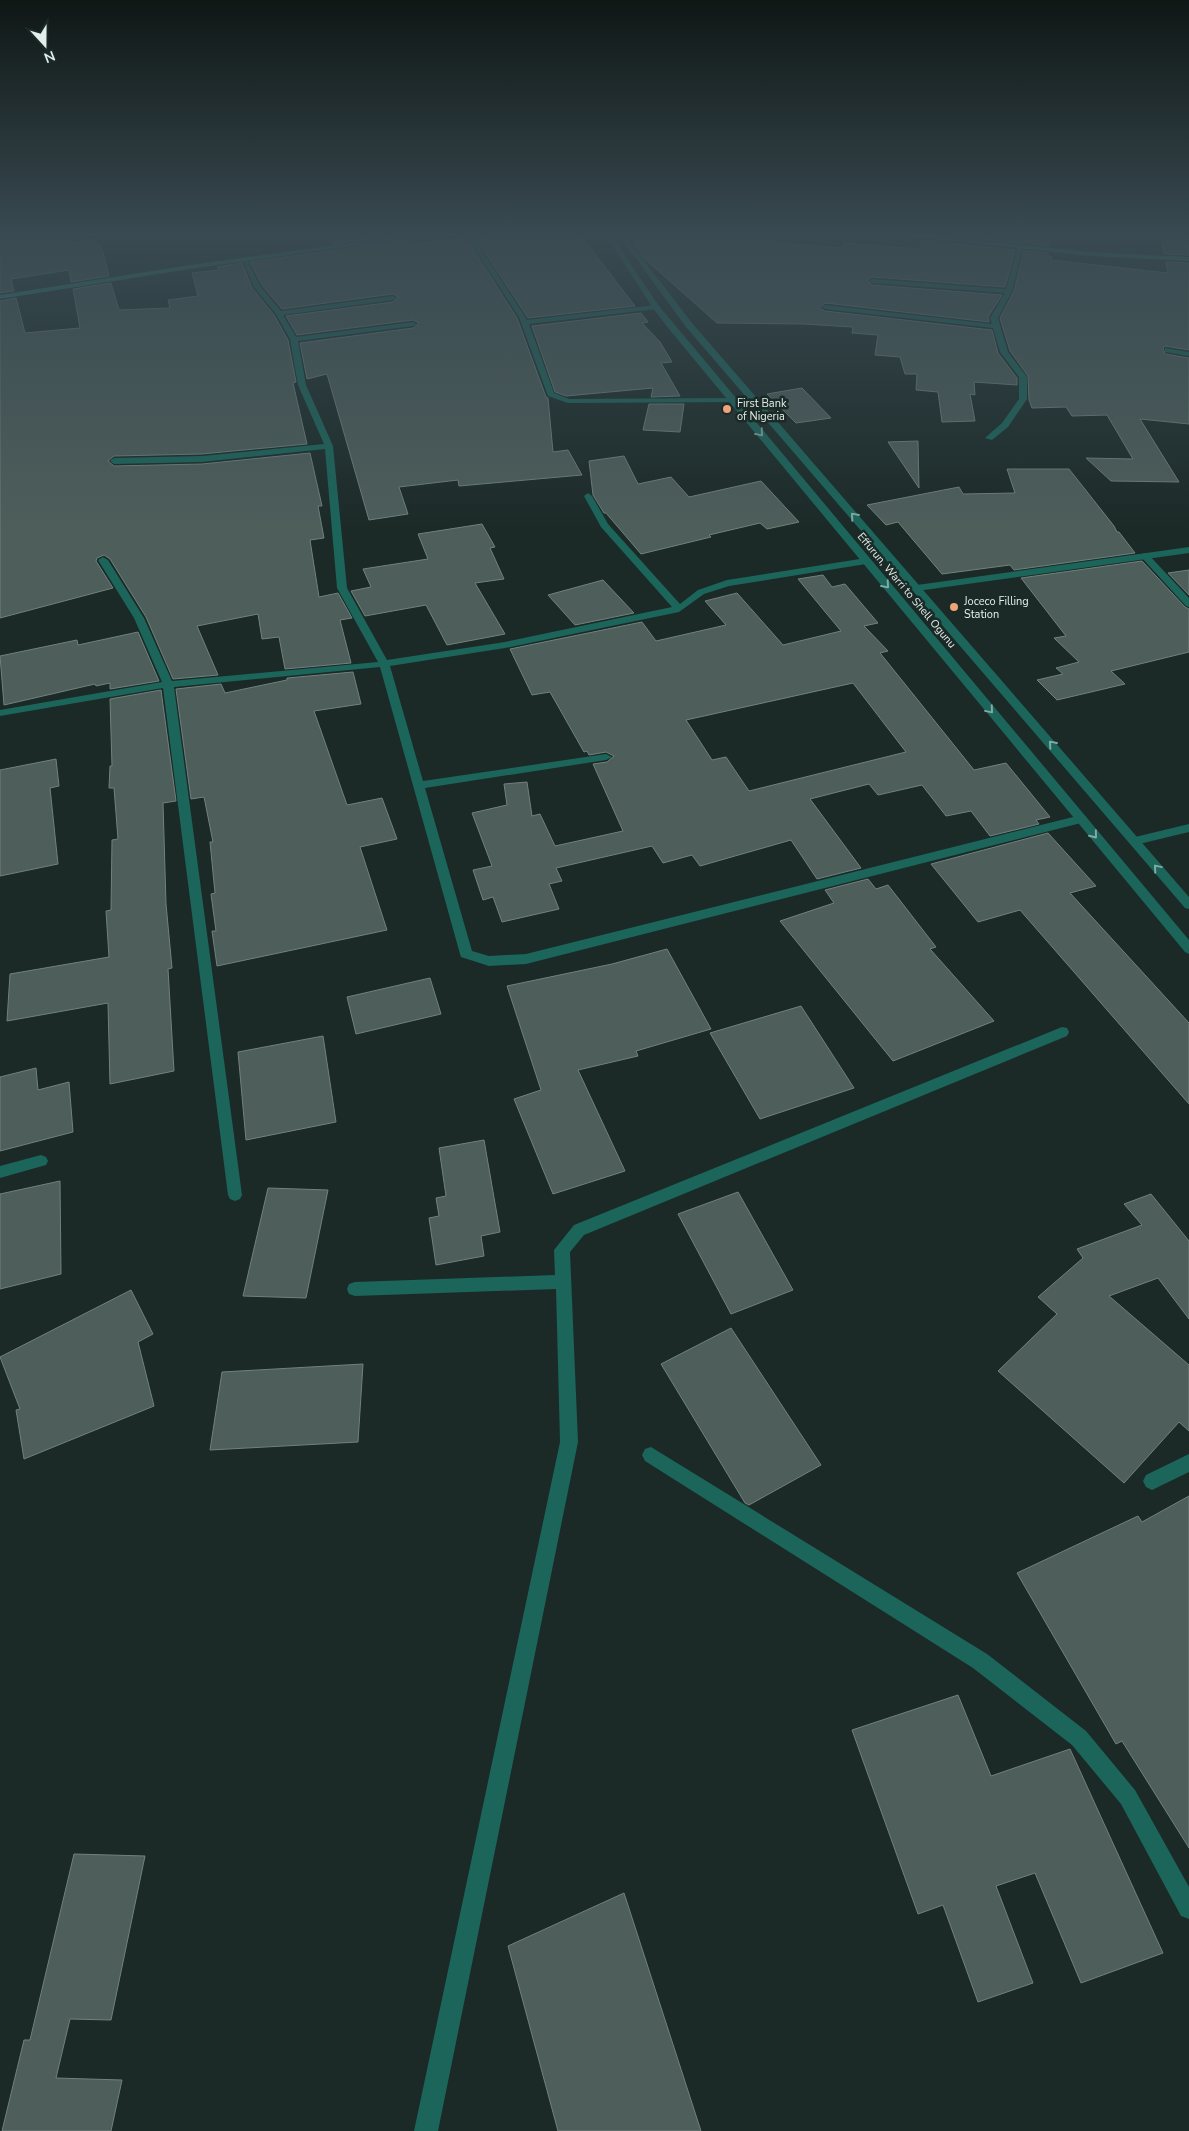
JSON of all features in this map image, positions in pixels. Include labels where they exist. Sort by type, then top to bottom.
[{"type":"street","points":[[290,331],[294,339],[302,386],[329,446],[342,588],[384,664],[466,954],[489,962],[526,959],[1081,819]]},
{"type":"street","points":[[294,339],[354,331]]},
{"type":"street","points":[[528,331],[551,394],[558,398],[568,401],[733,400]]},
{"type":"street","name":"Effurun, Warri to Shell Ogunu","points":[[676,331],[1189,949]]},
{"type":"street","name":"Effurun, Warri to Shell Ogunu","points":[[695,331],[1189,905]]},
{"type":"street","points":[[989,438],[1005,425],[1023,399],[1023,377],[1004,352],[998,331]]},
{"type":"street","points":[[1168,350],[1189,354]]},
{"type":"street","points":[[114,461],[202,459],[329,446]]},
{"type":"street","points":[[588,496],[604,525],[680,609]]},
{"type":"street","points":[[917,588],[1189,550]]},
{"type":"street","points":[[1145,556],[1189,604]]},
{"type":"street","points":[[103,560],[139,618],[168,684],[235,1195]]},
{"type":"street","points":[[0,713],[168,684],[384,664],[505,645],[680,609],[701,592],[727,583],[866,562]]},
{"type":"street","points":[[419,786],[606,757]]},
{"type":"street","points":[[1135,841],[1189,828]]},
{"type":"street","points":[[426,2131],[568,1442],[562,1250],[580,1230],[1062,1032]]},
{"type":"street","points":[[0,1172],[41,1162]]},
{"type":"street","points":[[355,1289],[563,1282]]},
{"type":"street","points":[[651,1455],[980,1661],[1080,1738],[1128,1797],[1189,1908]]},
{"type":"street","points":[[1152,1481],[1189,1463]]},
{"type":"building","points":[[0,331],[25,331],[25,333],[283,331],[288,340],[296,382],[293,383],[307,444],[202,454],[114,456],[108,461],[114,466],[202,464],[310,453],[322,506],[318,506],[324,538],[310,540],[319,597],[338,593],[352,618],[340,620],[351,663],[285,669],[279,637],[262,639],[258,614],[197,626],[218,675],[173,679],[146,617],[110,559],[104,555],[97,558],[96,561],[113,588],[0,618]]},
{"type":"building","points":[[295,331],[324,331],[297,335]]},
{"type":"building","points":[[387,331],[522,331],[548,398],[553,452],[568,450],[582,475],[459,486],[458,480],[399,487],[408,514],[369,520],[327,374],[307,379],[300,343]]},
{"type":"building","points":[[534,331],[650,331],[660,342],[672,362],[661,363],[680,396],[651,397],[653,388],[566,396],[555,392]]},
{"type":"building","points":[[852,331],[992,331],[998,353],[1017,378],[1017,385],[974,382],[975,395],[970,394],[975,421],[942,422],[938,392],[916,390],[917,374],[905,374],[900,357],[875,355],[878,335],[852,333]]},
{"type":"building","points":[[1004,331],[1189,331],[1189,350],[1165,346],[1163,348],[1165,354],[1189,358],[1189,424],[1140,419],[1179,482],[1111,481],[1086,458],[1133,459],[1107,415],[1072,416],[1066,407],[1032,408],[1029,400],[1028,376],[1010,351]]},
{"type":"building","points":[[802,388],[831,418],[796,423],[767,394]]},
{"type":"building","points":[[649,404],[684,404],[680,432],[643,430]]},
{"type":"building","points":[[918,441],[919,488],[888,442]]},
{"type":"building","points":[[624,456],[638,484],[671,477],[689,497],[761,481],[799,522],[767,529],[760,523],[641,554],[604,513],[593,495],[589,461]]},
{"type":"building","points":[[1007,469],[1069,469],[1135,553],[1014,570],[1010,565],[942,574],[898,522],[886,525],[867,505],[959,487],[963,494],[1015,493]]},
{"type":"building","points":[[482,524],[495,547],[490,548],[504,579],[475,583],[505,634],[447,645],[426,605],[365,616],[351,591],[371,587],[363,569],[428,559],[418,534]]},
{"type":"building","points":[[1142,561],[1189,609],[1189,652],[1111,671],[1125,684],[1057,700],[1037,680],[1063,674],[1056,668],[1079,662],[1054,638],[1066,636],[1021,578]]},
{"type":"building","points":[[1189,570],[1189,595],[1168,573]]},
{"type":"building","points":[[823,575],[832,587],[845,584],[878,623],[864,626],[888,651],[880,653],[974,770],[1006,763],[1050,817],[1036,820],[1039,824],[990,836],[971,811],[946,816],[922,785],[878,795],[869,784],[810,799],[861,868],[817,879],[791,840],[700,866],[692,855],[663,863],[652,846],[556,868],[562,881],[549,884],[559,909],[502,922],[493,897],[483,900],[473,870],[492,866],[472,813],[507,805],[504,784],[527,782],[532,816],[540,814],[555,846],[623,831],[593,764],[607,762],[614,756],[606,752],[589,755],[587,751],[584,752],[550,692],[532,695],[510,649],[642,622],[656,641],[726,625],[705,601],[737,593],[783,645],[841,631],[798,579]],"holes":[[[853,683],[906,752],[749,791],[726,757],[712,760],[686,720]]]},
{"type":"building","points":[[603,580],[634,613],[575,625],[548,595]]},
{"type":"building","points":[[138,632],[159,681],[110,689],[110,683],[96,686],[95,684],[4,705],[0,656],[77,640],[78,645]]},
{"type":"building","points":[[353,672],[361,704],[314,711],[347,805],[382,798],[397,839],[360,847],[387,930],[217,966],[212,931],[216,931],[211,894],[215,893],[210,842],[213,842],[204,797],[191,799],[176,689],[221,684],[225,693],[287,680],[287,678]]},
{"type":"building","points":[[161,690],[176,801],[163,803],[166,904],[172,968],[168,969],[174,1071],[110,1084],[108,1003],[7,1021],[10,974],[109,957],[106,911],[111,910],[112,840],[118,839],[114,788],[109,788],[110,766],[112,766],[110,699]]},
{"type":"building","points":[[56,759],[59,786],[50,788],[58,864],[0,876],[0,770]]},
{"type":"building","points":[[1048,833],[1096,886],[1070,893],[1189,1023],[1189,1104],[1020,910],[978,922],[931,864]]},
{"type":"building","points":[[868,879],[876,889],[888,885],[936,947],[930,949],[994,1021],[893,1061],[780,921],[834,903],[825,890]]},
{"type":"building","points":[[667,949],[711,1029],[636,1051],[638,1056],[578,1070],[625,1171],[553,1194],[514,1099],[541,1090],[507,986],[612,964]]},
{"type":"building","points":[[430,978],[441,1014],[356,1034],[347,997]]},
{"type":"building","points":[[801,1006],[854,1088],[760,1119],[710,1033]]},
{"type":"building","points":[[323,1036],[336,1122],[246,1140],[238,1052]]},
{"type":"building","points":[[36,1068],[38,1090],[69,1082],[73,1132],[0,1151],[0,1077]]},
{"type":"building","points":[[484,1140],[500,1232],[481,1236],[484,1256],[436,1265],[429,1218],[439,1216],[436,1198],[446,1196],[439,1148]]},
{"type":"building","points":[[60,1181],[61,1274],[0,1289],[0,1194]]},
{"type":"building","points":[[268,1188],[328,1190],[306,1298],[243,1296]]},
{"type":"building","points":[[738,1192],[793,1290],[731,1314],[678,1214]]},
{"type":"building","points":[[1151,1194],[1189,1241],[1189,1319],[1158,1278],[1109,1296],[1189,1365],[1189,1431],[1179,1422],[1124,1483],[998,1371],[1057,1314],[1038,1297],[1083,1258],[1077,1249],[1142,1225],[1124,1204]]},
{"type":"building","points":[[131,1290],[153,1334],[138,1342],[154,1406],[24,1459],[16,1410],[20,1409],[0,1357]]},
{"type":"building","points":[[731,1328],[821,1465],[749,1505],[745,1503],[661,1364]]},
{"type":"building","points":[[363,1364],[358,1442],[210,1450],[222,1372]]},
{"type":"building","points":[[1189,1496],[1189,1848],[1122,1741],[1116,1744],[1017,1573],[1138,1516],[1142,1522]]},
{"type":"building","points":[[958,1695],[991,1776],[1070,1749],[1163,1953],[1081,1983],[1035,1873],[996,1886],[1033,1983],[978,2002],[943,1905],[918,1914],[852,1730]]},
{"type":"building","points":[[74,1854],[145,1856],[111,2020],[70,2019],[56,2078],[122,2080],[111,2131],[2,2131],[24,2040],[30,2040]]},
{"type":"building","points":[[624,1893],[701,2131],[558,2131],[508,1946]]},
{"type":"place","name":"First Bank of Nigeria","points":[[727,409]]},
{"type":"place","name":"Joceco Filling Station","points":[[954,607]]}]
